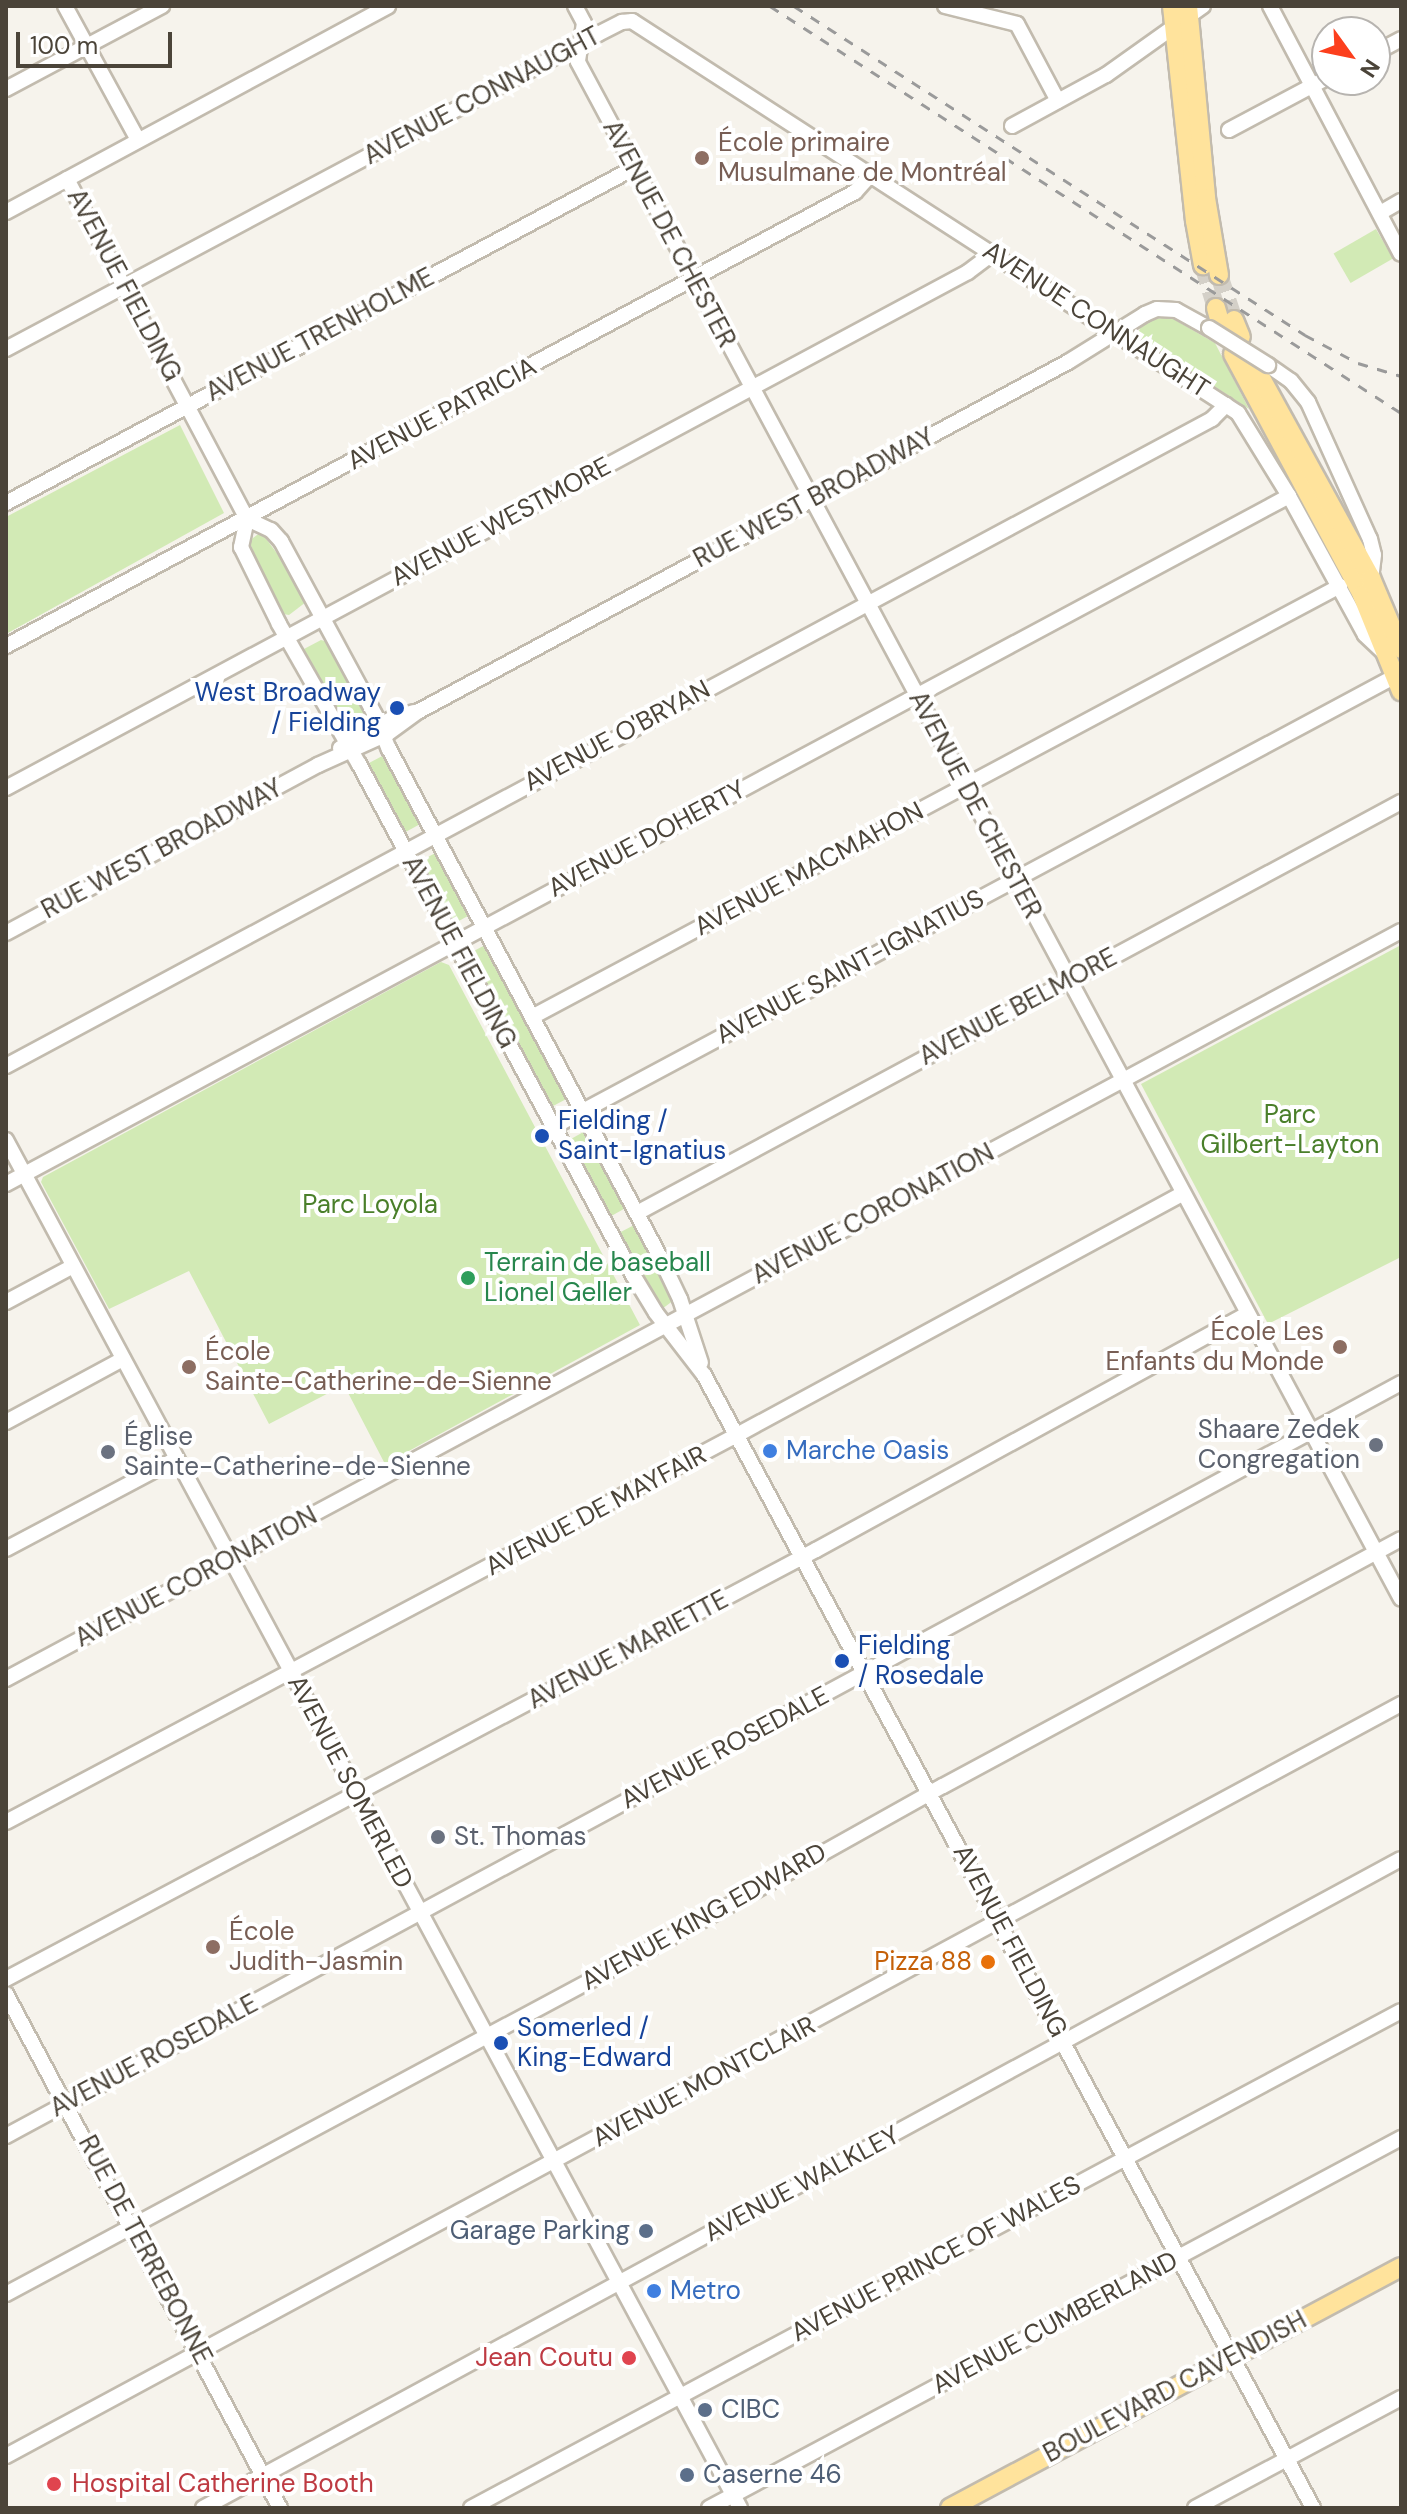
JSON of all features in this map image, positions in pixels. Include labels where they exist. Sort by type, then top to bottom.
[{"type":"main road","points":[[1184,13],[1195,221],[1211,270]]},
{"type":"main road","points":[[1225,329],[1377,628],[1392,651]]},
{"type":"main road","points":[[1262,367],[1371,578],[1399,680]]},
{"type":"main road","name":"BOULEVARD CAVENDISH","points":[[950,2508],[1401,2267]]},
{"type":"street","points":[[65,6],[138,140]]},
{"type":"street","points":[[6,89],[162,6]]},
{"type":"street","points":[[6,212],[388,6]]},
{"type":"street","name":"AVENUE DE CHESTER","points":[[575,6],[584,23],[578,62],[1401,1599]]},
{"type":"street","points":[[945,6],[1017,24],[1058,101]]},
{"type":"street","points":[[1270,6],[1311,81]]},
{"type":"street","points":[[1012,126],[1106,75],[1184,13]]},
{"type":"street","name":"AVENUE CONNAUGHT","points":[[6,349],[581,43],[622,22],[635,23],[1117,333],[1243,418],[1365,635],[1392,651]]},
{"type":"street","points":[[1229,130],[1311,86]]},
{"type":"street","points":[[1319,96],[1401,254]]},
{"type":"street","name":"AVENUE TRENHOLME","points":[[6,503],[634,168]]},
{"type":"street","name":"AVENUE PATRICIA","points":[[6,646],[855,192],[871,174]]},
{"type":"street","name":"AVENUE FIELDING","points":[[67,179],[247,519],[276,535],[322,618],[637,1213],[685,1315],[704,1375]]},
{"type":"street","points":[[1380,213],[1401,201]]},
{"type":"street","name":"AVENUE WESTMORE","points":[[6,788],[977,267],[993,253]]},
{"type":"street","name":"RUE WEST BROADWAY","points":[[6,933],[810,500],[1117,333],[1145,314],[1163,308],[1225,329]]},
{"type":"street","points":[[1225,329],[1262,367],[1291,381],[1308,402],[1370,539],[1374,555],[1371,578]]},
{"type":"street","name":"AVENUE O'BRYAN","points":[[6,1066],[1212,419],[1226,405]]},
{"type":"street","name":"AVENUE DOHERTY","points":[[6,1184],[1289,496]]},
{"type":"street","name":"AVENUE FIELDING","points":[[247,519],[241,547],[286,637],[633,1275],[704,1375],[737,1435],[1313,2508]]},
{"type":"street","name":"AVENUE MACMAHON","points":[[532,1017],[1340,586]]},
{"type":"street","name":"AVENUE SAINT-IGNATIUS","points":[[553,1127],[1013,879],[1399,680]]},
{"type":"street","name":"AVENUE BELMORE","points":[[637,1213],[1401,802]]},
{"type":"street","name":"AVENUE CORONATION","points":[[6,1679],[1401,931]]},
{"type":"street","name":"AVENUE SOMERLED","points":[[6,1140],[736,2502]]},
{"type":"street","name":"AVENUE DE MAYFAIR","points":[[6,1822],[737,1435],[1182,1194]]},
{"type":"street","points":[[6,1302],[73,1266]]},
{"type":"street","name":"AVENUE MARIETTE","points":[[6,1979],[803,1557],[1247,1314]]},
{"type":"street","points":[[6,1422],[123,1359]]},
{"type":"street","name":"AVENUE ROSEDALE","points":[[6,2136],[1401,1383]]},
{"type":"street","points":[[6,1549],[176,1459]]},
{"type":"street","name":"AVENUE KING EDWARD","points":[[6,2294],[694,1925],[930,1793],[1401,1539]]},
{"type":"street","name":"AVENUE MONTCLAIR","points":[[6,2456],[1401,1704]]},
{"type":"street","name":"AVENUE WALKLEY","points":[[203,2508],[1401,1859]]},
{"type":"street","name":"RUE DE TERREBONNE","points":[[6,1994],[132,2225],[280,2508]]},
{"type":"street","name":"AVENUE PRINCE OF WALES","points":[[471,2508],[1401,2011]]},
{"type":"street","name":"AVENUE CUMBERLAND","points":[[709,2508],[736,2502],[1179,2256],[1401,2138]]},
{"type":"street","points":[[1195,2508],[1401,2398]]},
{"type":"green space","points":[[1376,229],[1393,258],[1351,283],[1334,254]]},
{"type":"green space","points":[[1170,317],[1215,343],[1249,409],[1137,336],[1141,326],[1153,319]]},
{"type":"green space","points":[[180,425],[224,513],[6,634],[6,517]]},
{"type":"green space","points":[[261,532],[285,564],[306,602],[289,615],[283,614],[249,541]]},
{"type":"green space","points":[[321,640],[328,642],[365,711],[364,717],[345,727],[305,655],[304,649]]},
{"type":"green space","points":[[386,754],[423,823],[401,834],[365,765]]},
{"type":"green space","points":[[437,852],[471,914],[452,925],[418,863]]},
{"type":"green space","points":[[487,944],[569,1098],[548,1108],[467,955]]},
{"type":"green space","name":"Parc Gilbert-Layton","points":[[1401,945],[1401,1257],[1268,1324],[1141,1084]]},
{"type":"green space","name":"Parc Loyola","points":[[441,962],[449,965],[640,1325],[385,1464],[344,1385],[269,1424],[189,1271],[109,1309],[41,1182],[43,1177]]},
{"type":"green space","points":[[587,1130],[629,1206],[609,1217],[567,1141]]},
{"type":"green space","points":[[638,1223],[674,1300],[662,1309],[615,1235]]},
{"type":"tunnel","points":[[1203,265],[1216,308]]},
{"type":"tunnel","points":[[1219,275],[1234,320]]},
{"type":"railway","points":[[770,6],[1401,413]]},
{"type":"railway","points":[[794,6],[1305,335],[1358,363],[1401,376]]},
{"type":"place","name":"École primaire Musulmane de Montréal","points":[[702,158]]},
{"type":"place","name":"West Broadway / Fielding","points":[[397,708]]},
{"type":"place","name":"Fielding / Saint-Ignatius","points":[[542,1136]]},
{"type":"place","name":"Terrain de baseball Lionel Geller","points":[[468,1278]]},
{"type":"place","name":"École Les Enfants du Monde","points":[[1340,1347]]},
{"type":"place","name":"École Sainte-Catherine-de-Sienne","points":[[189,1367]]},
{"type":"place","name":"Shaare Zedek Congregation","points":[[1376,1445]]},
{"type":"place","name":"Marche Oasis","points":[[770,1451]]},
{"type":"place","name":"Église Sainte-Catherine-de-Sienne","points":[[108,1452]]},
{"type":"place","name":"Fielding / Rosedale","points":[[842,1661]]},
{"type":"place","name":"St. Thomas","points":[[438,1837]]},
{"type":"place","name":"École Judith-Jasmin","points":[[213,1947]]},
{"type":"place","name":"Pizza 88","points":[[988,1962]]},
{"type":"place","name":"Somerled / King-Edward","points":[[501,2043]]},
{"type":"place","name":"Garage Parking","points":[[646,2231]]},
{"type":"place","name":"Metro","points":[[654,2291]]},
{"type":"place","name":"Jean Coutu","points":[[629,2358]]},
{"type":"place","name":"CIBC","points":[[705,2410]]},
{"type":"place","name":"Caserne 46","points":[[687,2475]]},
{"type":"place","name":"Hospital Catherine Booth","points":[[54,2484]]}]
